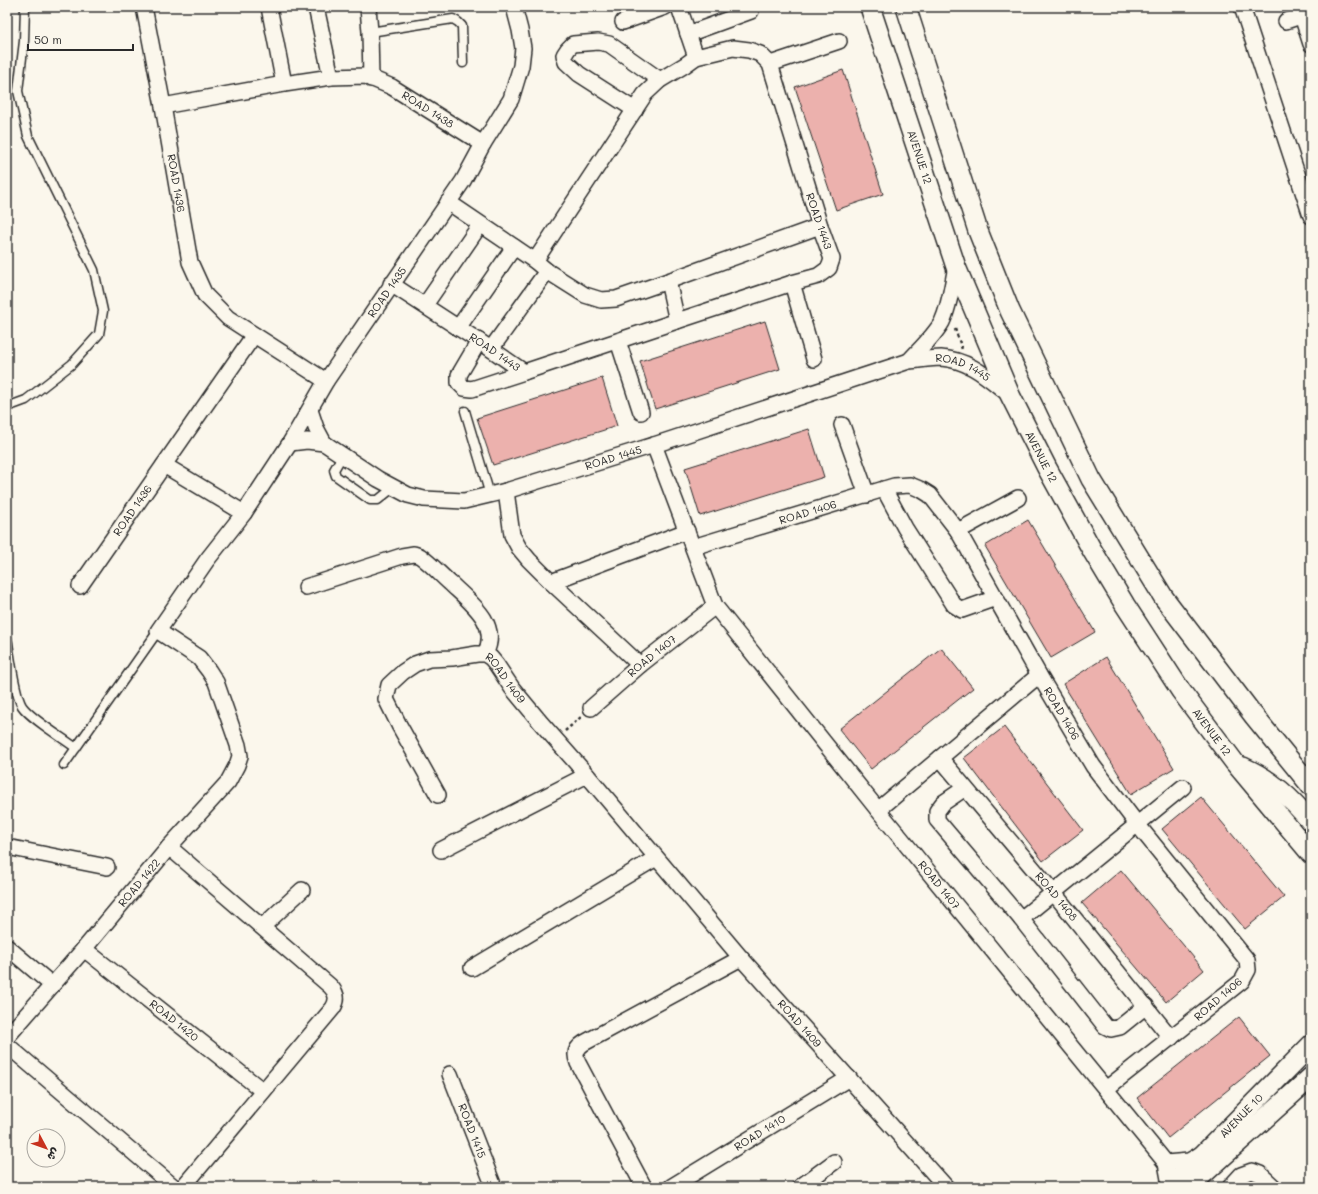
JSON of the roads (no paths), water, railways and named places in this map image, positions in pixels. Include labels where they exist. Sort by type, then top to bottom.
[{"type":"street","name":"ROAD 1436","points":[[144,7],[190,262],[205,295],[228,318],[326,381]]},
{"type":"street","points":[[269,7],[284,84]]},
{"type":"street","points":[[316,7],[330,78]]},
{"type":"street","points":[[368,7],[371,79]]},
{"type":"street","name":"ROAD 1435","points":[[158,631],[207,560],[244,513],[290,443],[326,381],[463,181],[483,144],[511,99],[521,66],[523,48],[514,7]]},
{"type":"street","points":[[623,22],[664,7]]},
{"type":"street","points":[[679,7],[696,57]]},
{"type":"street","name":"AVENUE 12","points":[[870,7],[956,266],[1010,394],[1047,468],[1092,550],[1125,605],[1182,691],[1235,763],[1305,848],[1311,869]]},
{"type":"street","points":[[906,7],[978,231],[1010,312],[1091,479],[1164,598],[1254,716],[1311,786]]},
{"type":"street","points":[[1242,7],[1311,216]]},
{"type":"street","points":[[688,34],[751,11]]},
{"type":"street","points":[[1286,21],[1306,15],[1311,44]]},
{"type":"street","points":[[524,372],[472,389],[464,388],[459,383],[459,375],[485,345],[541,266],[645,94],[660,80],[696,57],[733,48],[749,50],[760,54],[770,64],[839,41]]},
{"type":"street","points":[[635,110],[579,74],[566,62],[564,55],[568,49],[573,44],[588,42],[609,44],[660,80]]},
{"type":"street","name":"ROAD 1443","points":[[391,284],[425,305],[524,372],[818,276],[829,268],[832,259],[820,226],[770,64]]},
{"type":"street","name":"ROAD 1438","points":[[163,106],[284,84],[330,78],[366,76],[392,87],[483,144]]},
{"type":"street","points":[[448,202],[586,295],[601,300],[616,299],[820,226]]},
{"type":"street","points":[[425,305],[480,225]]},
{"type":"street","points":[[458,328],[514,247]]},
{"type":"street","name":"ROAD 1445","points":[[910,361],[934,334],[942,322],[947,309],[956,266]]},
{"type":"street","points":[[668,281],[677,321]]},
{"type":"street","points":[[792,284],[814,359]]},
{"type":"street","name":"ROAD 1436","points":[[80,586],[254,335]]},
{"type":"street","points":[[618,341],[641,412]]},
{"type":"street","name":"ROAD 1445","points":[[310,410],[316,428],[324,443],[378,479],[408,495],[424,499],[464,501],[506,491],[654,445],[910,361],[940,358],[968,364],[1010,394]]},
{"type":"street","points":[[842,424],[867,495]]},
{"type":"street","points":[[290,443],[307,441],[324,443]]},
{"type":"street","name":"ROAD 1407","points":[[654,445],[715,606],[878,810],[1166,1163],[1170,1179],[1170,1187]]},
{"type":"street","points":[[164,464],[244,513]]},
{"type":"street","name":"ROAD 1406","points":[[693,547],[894,486],[910,485],[930,495],[958,531],[1093,766],[1137,824],[1246,960],[1248,970],[1242,981],[1106,1089]]},
{"type":"street","points":[[884,489],[905,528],[954,605],[962,610],[996,598]]},
{"type":"street","points":[[506,491],[512,535],[519,548],[551,582],[640,665]]},
{"type":"street","points":[[958,531],[1018,498]]},
{"type":"street","points":[[551,582],[687,531]]},
{"type":"street","points":[[306,588],[402,556],[414,554],[420,556],[468,600],[482,615],[490,634],[488,648],[485,654]]},
{"type":"street","name":"ROAD 1407","points":[[590,708],[640,665],[715,606]]},
{"type":"street","name":"ROAD 1422","points":[[7,1037],[84,950],[169,847],[228,782],[237,765],[240,756],[238,746],[216,682],[199,658],[158,631]]},
{"type":"street","name":"ROAD 1409","points":[[438,795],[386,699],[389,685],[403,672],[415,664],[429,659],[485,654],[491,658],[512,688],[588,775],[741,958],[946,1187]]},
{"type":"street","points":[[878,810],[1040,675]]},
{"type":"street","name":"ROAD 1408","points":[[940,758],[1053,892],[1171,1038]]},
{"type":"street","points":[[1235,763],[1253,771],[1271,782],[1287,795],[1311,822]]},
{"type":"street","points":[[441,850],[588,775]]},
{"type":"street","points":[[1021,919],[1183,787]]},
{"type":"street","points":[[965,788],[943,803],[937,811],[937,820],[1021,919],[1105,1026],[1112,1029],[1120,1027],[1146,1006]]},
{"type":"street","points":[[7,847],[107,867]]},
{"type":"street","points":[[169,847],[334,990],[337,999],[333,1008],[183,1187]]},
{"type":"street","points":[[472,968],[656,858]]},
{"type":"street","points":[[262,927],[302,890]]},
{"type":"street","points":[[7,948],[52,985]]},
{"type":"street","name":"ROAD 1420","points":[[84,950],[263,1091]]},
{"type":"street","points":[[644,1187],[578,1063],[575,1054],[577,1049],[580,1045],[741,958]]},
{"type":"street","points":[[7,1045],[174,1187]]},
{"type":"street","name":"AVENUE 10","points":[[1170,1187],[1207,1152],[1311,1045]]},
{"type":"street","name":"ROAD 1415","points":[[450,1074],[494,1187]]},
{"type":"street","name":"AVENUE 10","points":[[1189,1187],[1311,1077]]},
{"type":"street","name":"ROAD 1410","points":[[671,1187],[849,1078]]},
{"type":"street","points":[[1166,1163],[1189,1161],[1207,1152]]},
{"type":"street","points":[[800,1187],[834,1162]]},
{"type":"street","points":[[1230,1187],[1242,1175],[1252,1171],[1260,1174],[1274,1187]]},
{"type":"lane","points":[[7,407],[26,400],[72,364],[99,334],[103,311],[94,270],[28,136],[18,91],[24,41],[26,7]]},
{"type":"lane","points":[[370,32],[453,20],[462,26],[463,63]]},
{"type":"lane","points":[[464,411],[490,495]]},
{"type":"lane","points":[[342,456],[334,470],[336,476],[367,499],[374,501],[378,500],[394,487]]},
{"type":"lane","points":[[64,765],[158,631]]},
{"type":"lane","points":[[7,637],[18,695],[23,707],[32,716],[76,748]]}]
